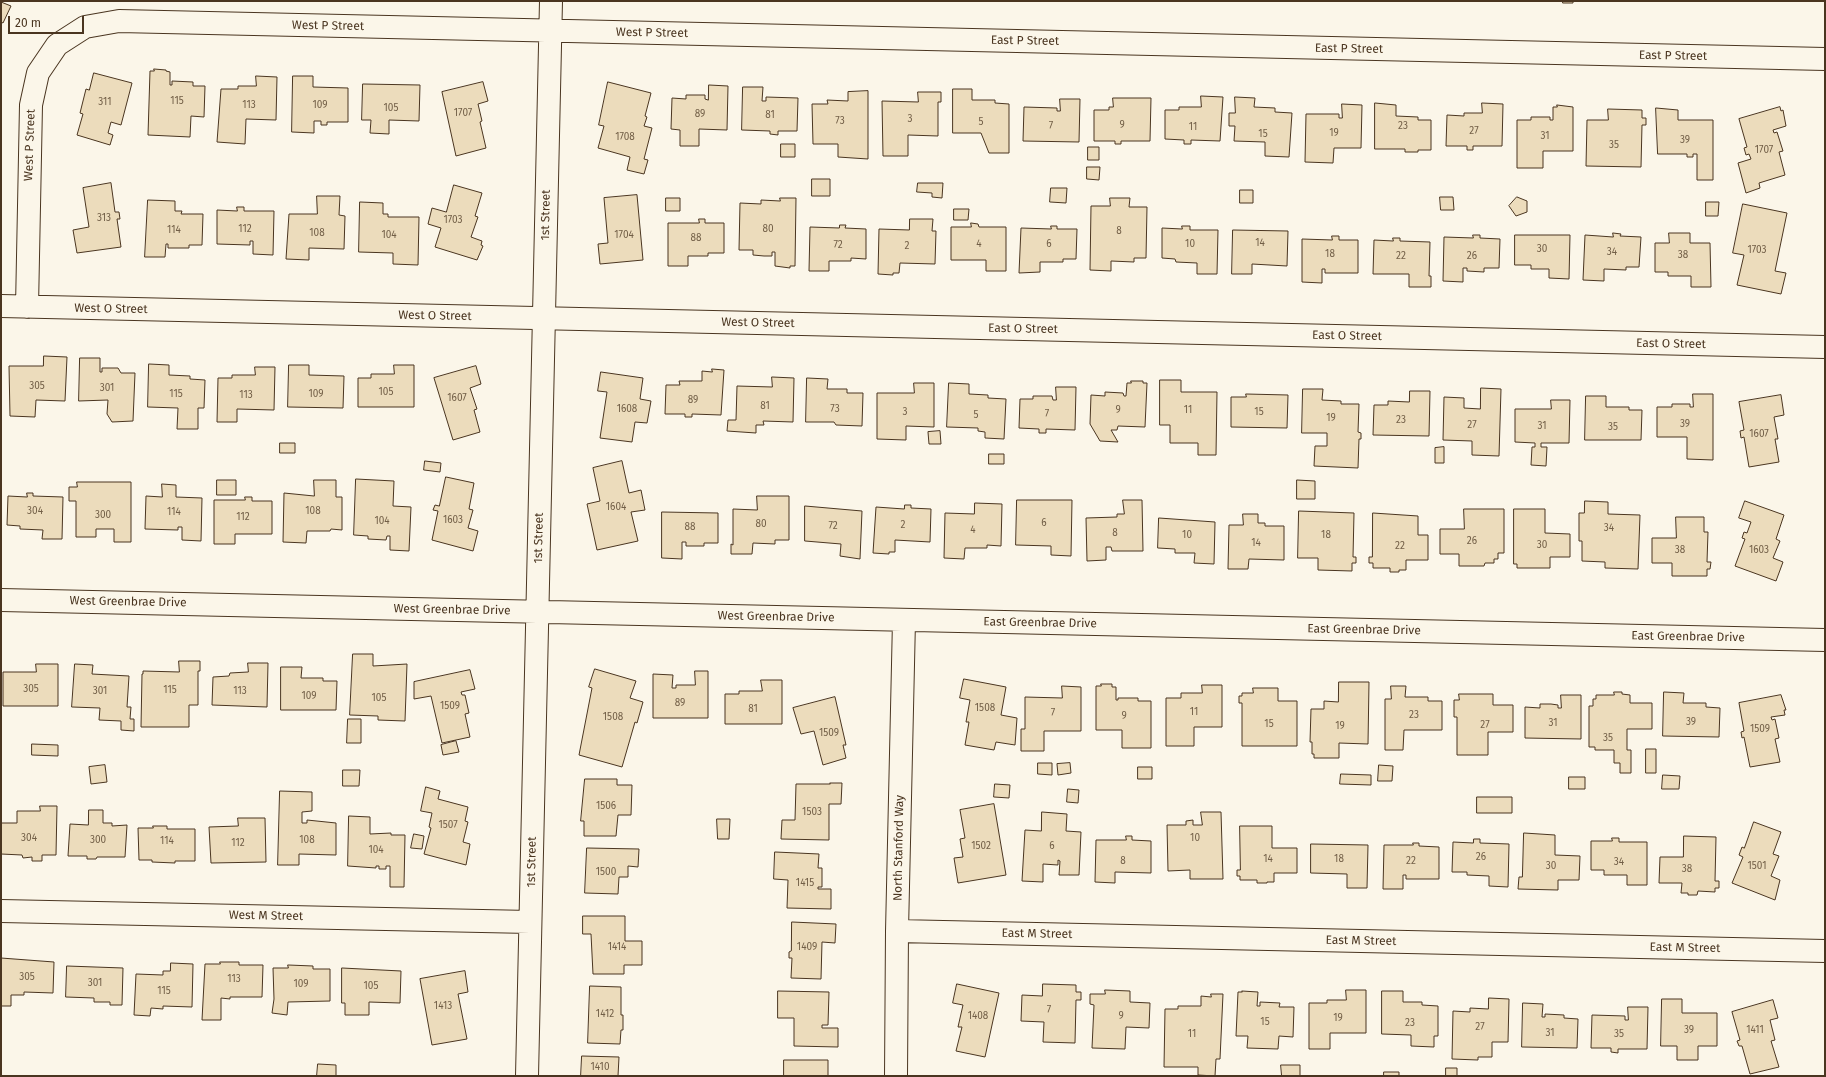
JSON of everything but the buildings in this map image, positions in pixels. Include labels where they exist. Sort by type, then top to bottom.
[{"type":"street","name":"1st Street","points":[[527,1076],[551,1]]},
{"type":"street","name":"West P Street","points":[[27,307],[31,105],[38,73],[57,45],[85,27],[119,21],[874,38]]},
{"type":"street","name":"East P Street","points":[[874,38],[1825,59]]},
{"type":"street","name":"West O Street","points":[[1,306],[868,326]]},
{"type":"street","name":"East O Street","points":[[868,326],[1825,347]]},
{"type":"street","name":"West Greenbrae Drive","points":[[1,600],[904,620]]},
{"type":"street","name":"East Greenbrae Drive","points":[[904,620],[1825,640]]},
{"type":"street","name":"North Stanford Way","points":[[896,1076],[897,931],[904,620]]},
{"type":"street","name":"West M Street","points":[[1,910],[530,922]]},
{"type":"street","name":"East M Street","points":[[897,931],[1825,951]]}]
